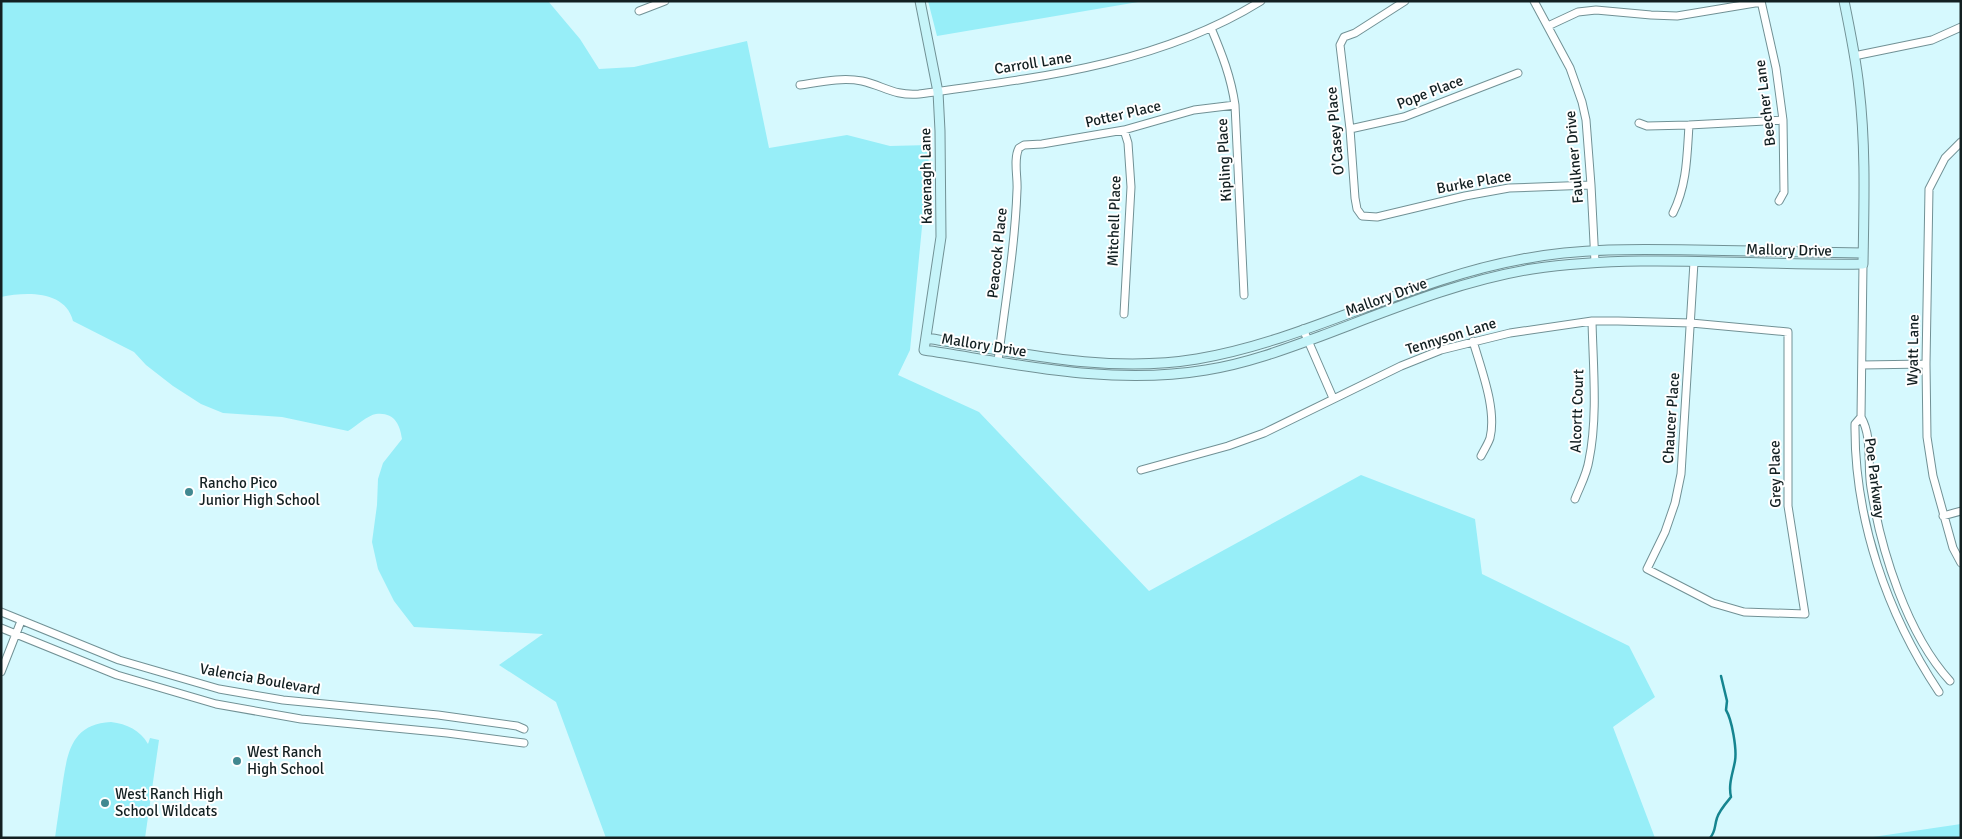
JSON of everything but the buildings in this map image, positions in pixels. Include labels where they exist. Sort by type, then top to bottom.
[{"type":"main road","name":"Kavenagh Lane","points":[[920,1],[938,92],[940,131],[941,237],[924,350]]},
{"type":"main road","points":[[1844,1],[1859,86],[1864,154],[1863,264]]},
{"type":"main road","points":[[926,338],[1086,362],[1156,364],[1195,360],[1256,346],[1464,272],[1524,258],[1594,250],[1662,249],[1863,253]]},
{"type":"main road","name":"Mallory Drive","points":[[924,350],[1079,374],[1163,376],[1206,370],[1260,358],[1465,284],[1530,270],[1595,262],[1863,264]]},
{"type":"street","points":[[639,11],[665,1]]},
{"type":"street","name":"Carroll Lane","points":[[800,85],[849,79],[864,81],[895,93],[906,95],[938,92],[1079,70],[1158,50],[1211,28],[1261,1]]},
{"type":"street","name":"O'Casey Place","points":[[1362,216],[1357,209],[1355,198],[1350,129],[1339,48],[1340,42],[1405,1]]},
{"type":"street","name":"Faulkner Drive","points":[[1534,1],[1570,68],[1582,102],[1586,120],[1595,262]]},
{"type":"street","points":[[1548,26],[1578,12],[1596,10],[1651,16],[1677,16],[1761,1]]},
{"type":"street","name":"Beecher Lane","points":[[1761,1],[1776,68],[1784,120],[1784,192],[1779,201]]},
{"type":"street","name":"Kipling Place","points":[[1211,28],[1232,83],[1235,105],[1244,295]]},
{"type":"street","points":[[1854,56],[1932,40],[1960,30]]},
{"type":"street","name":"Pope Place","points":[[1350,129],[1398,119],[1518,73]]},
{"type":"street","name":"Potter Place","points":[[1019,148],[1031,144],[1042,144],[1124,130],[1194,110],[1235,105]]},
{"type":"street","points":[[1639,123],[1648,126],[1784,120]]},
{"type":"street","points":[[1673,213],[1680,199],[1685,181],[1689,125]]},
{"type":"street","name":"Mitchell Place","points":[[1124,130],[1128,143],[1131,187],[1124,314]]},
{"type":"street","name":"Wyatt Lane","points":[[1961,142],[1944,158],[1929,189],[1926,364],[1927,437],[1933,476],[1953,548],[1961,564]]},
{"type":"street","name":"Peacock Place","points":[[998,361],[1016,219],[1018,172],[1016,156],[1019,148]]},
{"type":"street","name":"Burke Place","points":[[1362,216],[1377,217],[1465,196],[1509,188],[1591,186]]},
{"type":"street","name":"Chaucer Place","points":[[1694,262],[1681,474],[1675,503],[1665,532],[1647,570],[1713,603],[1729,608],[1744,612],[1806,614]]},
{"type":"street","points":[[1861,417],[1863,264]]},
{"type":"street","name":"Tennyson Lane","points":[[1141,470],[1228,446],[1264,433],[1333,398],[1409,363],[1441,350],[1473,341],[1543,327],[1592,321],[1691,323],[1788,332]]},
{"type":"street","name":"Alcortt Court","points":[[1574,499],[1584,479],[1589,460],[1593,429],[1592,321]]},
{"type":"street","points":[[1303,329],[1333,398]]},
{"type":"street","name":"Grey Place","points":[[1788,332],[1788,506],[1806,614]]},
{"type":"street","points":[[1473,341],[1488,392],[1491,416],[1490,438],[1481,456]]},
{"type":"street","points":[[1862,365],[1926,364]]},
{"type":"street","name":"Poe Parkway","points":[[1939,692],[1901,627],[1871,548],[1856,466],[1855,424],[1861,417],[1867,427],[1870,487],[1884,548],[1895,581],[1922,643],[1938,669],[1950,681]]},
{"type":"street","points":[[1943,516],[1961,511]]},
{"type":"street","name":"Valencia Boulevard","points":[[1,612],[119,660],[229,691],[283,700],[438,715],[516,726],[524,729]]},
{"type":"street","points":[[1,672],[21,621]]},
{"type":"street","name":"Valencia Boulevard","points":[[1,628],[117,675],[216,704],[301,719],[447,733],[524,743]]},
{"type":"shaded area","points":[[1,1],[548,1],[580,39],[599,69],[634,67],[747,41],[769,148],[847,135],[890,146],[930,145],[910,350],[898,375],[979,412],[1149,591],[1361,475],[1475,519],[1482,574],[1629,646],[1655,697],[1613,727],[1655,838],[606,838],[556,702],[499,665],[543,634],[414,627],[394,601],[378,569],[372,542],[378,479],[383,463],[402,439],[400,428],[392,417],[376,414],[366,418],[348,431],[282,417],[223,413],[201,404],[173,386],[146,365],[134,352],[73,321],[69,311],[62,303],[53,298],[33,294],[1,297]]},
{"type":"shaded area","points":[[928,1],[1144,1],[937,36]]},
{"type":"shaded area","points":[[111,722],[122,724],[132,729],[141,735],[148,744],[150,738],[159,740],[145,838],[55,838],[66,764],[73,743],[87,729],[97,724]]},
{"type":"shaded area","points":[[1961,824],[1961,838],[1866,838]]},
{"type":"waterway","points":[[1710,838],[1719,813],[1731,797],[1730,783],[1735,761],[1733,735],[1726,710],[1727,701],[1721,676]]},
{"type":"place","name":"Rancho Pico Junior High School","points":[[189,492]]},
{"type":"place","name":"West Ranch High School","points":[[237,761]]},
{"type":"place","name":"West Ranch High School Wildcats","points":[[105,803]]}]
